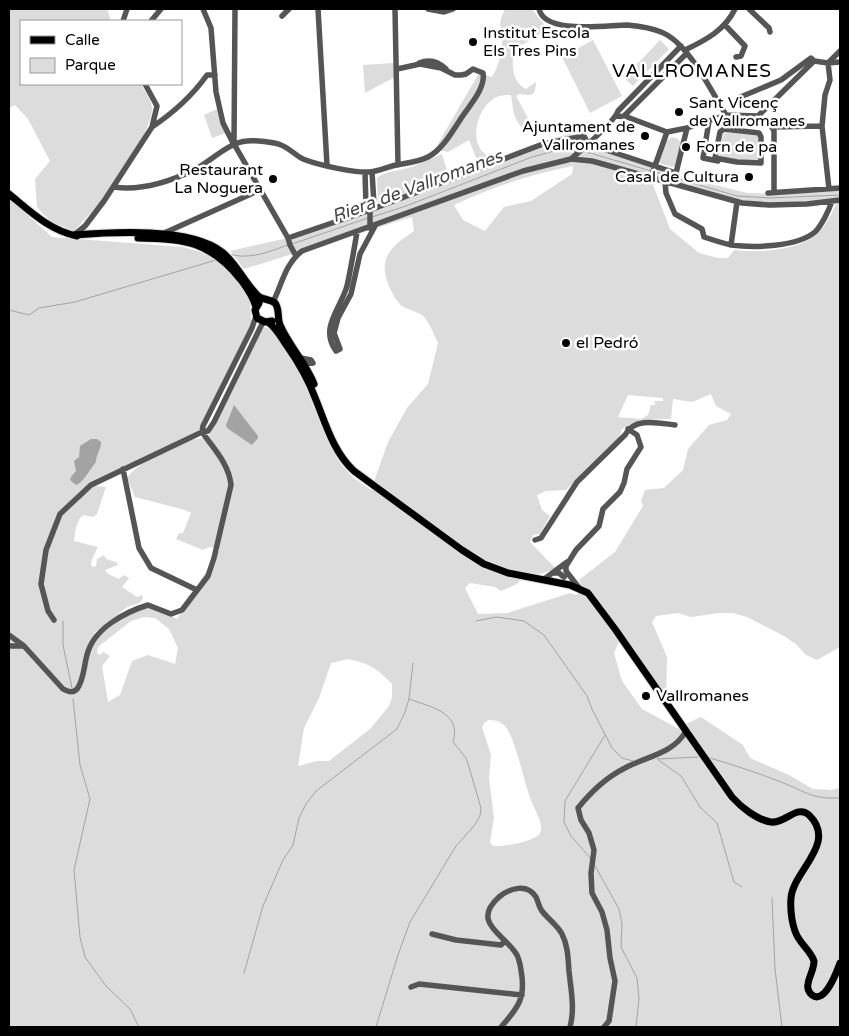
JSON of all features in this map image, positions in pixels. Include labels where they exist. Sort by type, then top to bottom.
[{"type":"main road","points":[[9,194],[57,231],[84,238],[164,236]]},
{"type":"main road","points":[[73,235],[152,233],[201,241],[220,254],[257,295],[269,301],[277,308],[277,316],[283,331],[310,374],[333,440]]},
{"type":"main road","points":[[231,264],[251,294],[256,307],[256,316],[279,334],[304,362],[308,381],[333,440],[344,460],[354,471],[484,564],[543,580],[563,580],[588,593],[597,603],[722,784],[737,802],[770,822],[783,820],[799,811],[812,818],[817,830],[818,843],[815,853],[794,885],[791,898],[796,934],[814,961],[808,984],[810,993],[813,996],[821,996],[825,992],[832,983],[840,963]]},
{"type":"main road","points":[[256,307],[260,302],[269,301]]},
{"type":"main road","points":[[265,322],[274,320],[277,316]]},
{"type":"street","points":[[152,20],[161,9]]},
{"type":"street","points":[[203,9],[212,28],[216,92],[223,123],[288,238],[296,256]]},
{"type":"street","points":[[234,144],[235,9]]},
{"type":"street","points":[[282,16],[289,9]]},
{"type":"street","points":[[318,9],[328,165]]},
{"type":"street","points":[[395,9],[398,165]]},
{"type":"street","points":[[428,9],[444,12],[453,9]]},
{"type":"street","points":[[540,9],[540,13],[549,23],[586,27],[629,25],[661,32],[674,39],[684,50],[726,115]]},
{"type":"street","points":[[749,9],[769,28],[770,32]]},
{"type":"street","points":[[571,159],[620,116],[684,50],[704,41],[725,25],[732,10]]},
{"type":"street","points":[[725,25],[745,46],[741,56],[736,57]]},
{"type":"street","points":[[829,189],[822,126],[825,95],[830,80],[828,64],[840,51]]},
{"type":"street","points":[[738,98],[782,80],[811,58],[814,61],[828,64],[840,62]]},
{"type":"street","points":[[758,116],[814,61]]},
{"type":"street","points":[[114,187],[126,189],[159,183],[194,170],[234,144],[247,141],[281,145],[303,158],[365,172],[404,165],[429,156],[440,147],[454,129],[480,89],[484,79],[483,73],[473,69],[466,74],[455,75],[446,69],[417,64],[397,68]]},
{"type":"street","points":[[73,235],[85,226],[114,187],[152,128],[174,112],[200,85],[206,75],[215,75]]},
{"type":"street","points":[[146,85],[156,106],[152,128]]},
{"type":"street","points":[[620,116],[668,132],[687,128],[726,115],[758,116],[772,127],[774,131],[771,193],[766,205]]},
{"type":"street","points":[[712,120],[722,131]]},
{"type":"street","points":[[712,120],[702,158],[718,161]]},
{"type":"street","points":[[772,127],[822,126]]},
{"type":"street","points":[[288,238],[370,210],[543,144],[584,136],[588,144],[676,173],[687,128]]},
{"type":"street","points":[[724,129],[759,133],[761,137],[761,163],[737,162],[715,158],[720,132],[722,131],[724,129]]},
{"type":"street","points":[[651,177],[668,132]]},
{"type":"street","points":[[269,301],[287,267],[302,251],[359,232],[523,171],[571,159],[592,161],[737,202],[766,205],[807,204],[840,200]]},
{"type":"street","points":[[359,232],[346,288],[331,320],[330,341],[336,351],[340,349],[334,333],[338,318],[351,294],[357,261],[372,227],[370,210],[366,206],[365,172]]},
{"type":"street","points":[[370,210],[374,204],[372,172]]},
{"type":"street","points":[[665,182],[666,193],[675,214],[702,229],[704,237],[731,245],[783,244],[802,239],[816,231],[830,208],[832,201]]},
{"type":"street","points":[[771,193],[840,188]]},
{"type":"street","points":[[164,236],[260,190]]},
{"type":"street","points":[[731,245],[737,202]]},
{"type":"street","points":[[90,219],[92,231],[96,234]]},
{"type":"street","points":[[359,232],[368,238]]},
{"type":"street","points":[[346,236],[356,242]]},
{"type":"street","points":[[9,635],[24,646],[63,689],[69,692],[74,691],[80,680],[87,652],[95,638],[133,610],[148,605],[172,614],[182,610],[208,576],[231,485],[230,475],[226,466],[202,432],[203,426],[252,328],[256,316]]},
{"type":"street","points":[[54,620],[48,612],[41,584],[46,550],[60,514],[91,485],[202,432],[208,431],[265,322]]},
{"type":"street","points":[[535,540],[541,538],[577,482],[625,435],[628,429],[636,424],[647,422],[674,425]]},
{"type":"street","points":[[543,580],[570,558],[599,526],[603,508],[620,492],[627,469],[640,447],[637,434],[628,429]]},
{"type":"street","points":[[123,469],[139,548],[151,568],[197,590]]},
{"type":"street","points":[[563,580],[570,558]]},
{"type":"street","points":[[566,566],[566,571],[580,589]]},
{"type":"street","points":[[553,573],[559,573],[563,580]]},
{"type":"street","points":[[9,646],[24,646]]},
{"type":"street","points":[[604,1027],[609,1021],[615,981],[607,930],[602,912],[592,892],[591,873],[594,850],[578,808],[597,788],[622,769],[661,754],[676,745],[686,731]]},
{"type":"street","points":[[501,1027],[518,1005],[524,986],[520,963],[515,951],[491,928],[489,917],[492,907],[501,896],[510,890],[519,888],[530,891],[536,896],[542,912],[562,934],[567,949],[573,1004],[573,1016],[570,1027]]},
{"type":"street","points":[[432,934],[456,940],[501,945],[505,941]]},
{"type":"street","points":[[412,987],[419,984],[522,995]]},
{"type":"green space","points":[[9,9],[107,9],[111,20],[20,20],[20,85],[142,85],[152,108],[147,128],[133,155],[103,199],[74,231],[50,221],[37,207],[35,179],[50,161],[28,119],[15,105],[9,108]]},
{"type":"green space","points":[[505,9],[532,9],[545,26],[540,33],[517,49],[514,54],[514,74],[517,81],[526,89],[536,82],[534,93],[516,96],[529,120],[530,126],[522,128],[518,123],[511,95],[499,96],[491,101],[484,108],[477,128],[477,139],[480,148],[486,155],[499,158],[526,147],[576,132],[578,144],[699,181],[747,193],[786,194],[840,189],[840,647],[817,660],[806,655],[796,644],[784,636],[747,617],[733,613],[691,617],[678,613],[656,616],[652,622],[667,657],[666,697],[622,635],[614,653],[622,681],[642,709],[677,728],[701,717],[743,745],[750,758],[789,775],[813,789],[831,790],[840,788],[840,1027],[9,1027],[9,198],[52,237],[183,247],[207,254],[235,276],[250,302],[253,323],[203,426],[199,430],[142,458],[96,486],[106,487],[97,514],[93,517],[83,515],[76,527],[74,541],[98,547],[91,565],[93,567],[96,566],[97,559],[104,555],[106,559],[116,562],[118,565],[105,570],[108,574],[119,579],[124,575],[129,578],[122,587],[137,597],[142,595],[143,599],[139,603],[127,607],[94,633],[99,636],[128,614],[141,608],[151,607],[177,619],[220,549],[209,547],[203,550],[176,539],[179,533],[183,533],[191,513],[135,497],[127,478],[139,466],[154,456],[187,441],[204,438],[209,435],[261,330],[264,327],[275,334],[285,346],[295,363],[338,460],[352,476],[371,490],[388,442],[407,408],[428,384],[438,343],[425,318],[402,306],[394,297],[386,276],[385,267],[389,253],[393,247],[414,231],[412,217],[244,269],[230,251],[283,239],[365,213],[481,170],[469,140],[448,152],[435,149],[479,73],[492,77],[495,71],[499,60],[503,31],[500,23]],"holes":[[[573,166],[572,174],[531,201],[504,207],[485,231],[463,220],[454,205],[483,192],[542,173]],[[652,182],[659,182],[770,208],[836,204],[820,231],[812,238],[791,247],[768,251],[734,250],[728,258],[718,258],[699,253],[670,229]],[[711,394],[716,406],[731,414],[727,420],[709,425],[688,449],[683,470],[664,488],[645,490],[641,501],[643,506],[615,552],[579,580],[581,585],[577,595],[570,593],[507,613],[478,614],[465,588],[470,583],[495,587],[501,591],[517,584],[526,573],[540,574],[556,569],[530,542],[533,535],[540,534],[550,516],[542,510],[537,495],[546,491],[566,490],[619,438],[622,429],[645,421],[671,419],[673,399],[692,402]],[[628,395],[663,398],[663,401],[655,401],[655,405],[651,405],[648,415],[641,419],[618,417]],[[144,617],[155,618],[169,629],[178,648],[175,664],[148,655],[132,661],[120,695],[108,702],[102,666],[110,656],[103,652],[100,655],[97,653],[98,647],[131,621]],[[348,659],[373,667],[392,684],[392,697],[389,706],[370,729],[329,761],[317,761],[298,766],[304,728],[319,698],[331,663]],[[489,720],[499,722],[509,731],[530,799],[541,824],[540,833],[532,839],[511,845],[493,846],[490,842],[494,818],[489,778],[491,755],[482,727]]]},
{"type":"green space","points":[[593,40],[622,96],[590,113],[562,57]]},
{"type":"green space","points":[[660,40],[669,49],[633,86],[624,78]]},
{"type":"green space","points":[[394,63],[395,77],[365,93],[363,65]]},
{"type":"green space","points":[[217,109],[226,133],[212,138],[204,115]]},
{"type":"green space","points":[[726,132],[758,136],[758,160],[737,160],[719,156],[723,135]]},
{"type":"green space","points":[[672,137],[678,139],[681,144],[676,165],[673,167],[661,164],[659,161],[666,141]]},
{"type":"green space","points":[[442,154],[449,177],[378,204],[377,178],[412,167]]},
{"type":"shaded area","points":[[234,405],[258,436],[252,445],[227,428],[226,425]]},
{"type":"shaded area","points":[[91,439],[97,439],[101,442],[96,462],[84,479],[76,485],[70,480],[76,471],[74,461],[79,457],[80,446]]},
{"type":"waterway","name":"Riera de Vallromanes","points":[[372,217],[406,206],[532,157],[554,151],[576,151]]},
{"type":"waterway","name":"Riera de Vallromanes","points":[[583,151],[651,171]]},
{"type":"waterway","name":"Riera de Vallromanes","points":[[655,172],[737,196],[770,198],[840,195]]},
{"type":"waterway","name":"Riera de Vallromanes","points":[[292,244],[368,218]]},
{"type":"waterway","name":"Riera de Vallromanes","points":[[229,255],[256,255],[288,245]]},
{"type":"waterway","name":"Riera de Vallromanes","points":[[9,310],[29,315],[39,308],[75,302],[216,260]]},
{"type":"waterway","points":[[476,621],[496,617],[524,621],[544,635],[587,696],[612,748],[622,758],[633,761]]},
{"type":"waterway","points":[[63,621],[63,645],[72,688]]},
{"type":"waterway","points":[[244,973],[263,906],[283,860],[293,845],[299,818],[306,804],[316,791],[397,729],[409,699],[413,663]]},
{"type":"waterway","points":[[73,699],[80,765],[90,799],[74,870],[80,937],[85,957],[106,986],[130,1009],[139,1027]]},
{"type":"waterway","points":[[376,1027],[410,922],[456,846],[474,826],[480,816],[481,808],[466,758],[453,742],[455,732],[449,717],[435,708],[409,699]]},
{"type":"waterway","points":[[591,859],[571,836],[564,822],[565,801],[605,735]]},
{"type":"waterway","points":[[658,759],[698,757]]},
{"type":"waterway","points":[[710,758],[764,775],[815,796],[840,798]]},
{"type":"waterway","points":[[657,759],[681,776],[700,807],[717,823],[734,882],[742,887]]},
{"type":"waterway","points":[[594,864],[619,909],[622,924],[621,947],[637,978],[639,999],[636,1027]]},
{"type":"waterway","points":[[772,898],[775,969],[782,1027]]},
{"type":"place","name":"Institut Escola Els Tres Pins","points":[[473,42]]},
{"type":"place","name":"Sant Vicenç de Vallromanes","points":[[679,112]]},
{"type":"place","name":"Ajuntament de Vallromanes","points":[[645,136]]},
{"type":"place","name":"Forn de pa","points":[[686,147]]},
{"type":"place","name":"Casal de Cultura","points":[[749,177]]},
{"type":"place","name":"Restaurant La Noguera","points":[[273,179]]},
{"type":"place","name":"el Pedró","points":[[566,343]]},
{"type":"place","name":"Vallromanes","points":[[646,696]]},
{"type":"district","name":"VALLROMANES","points":[[692,71]]}]
